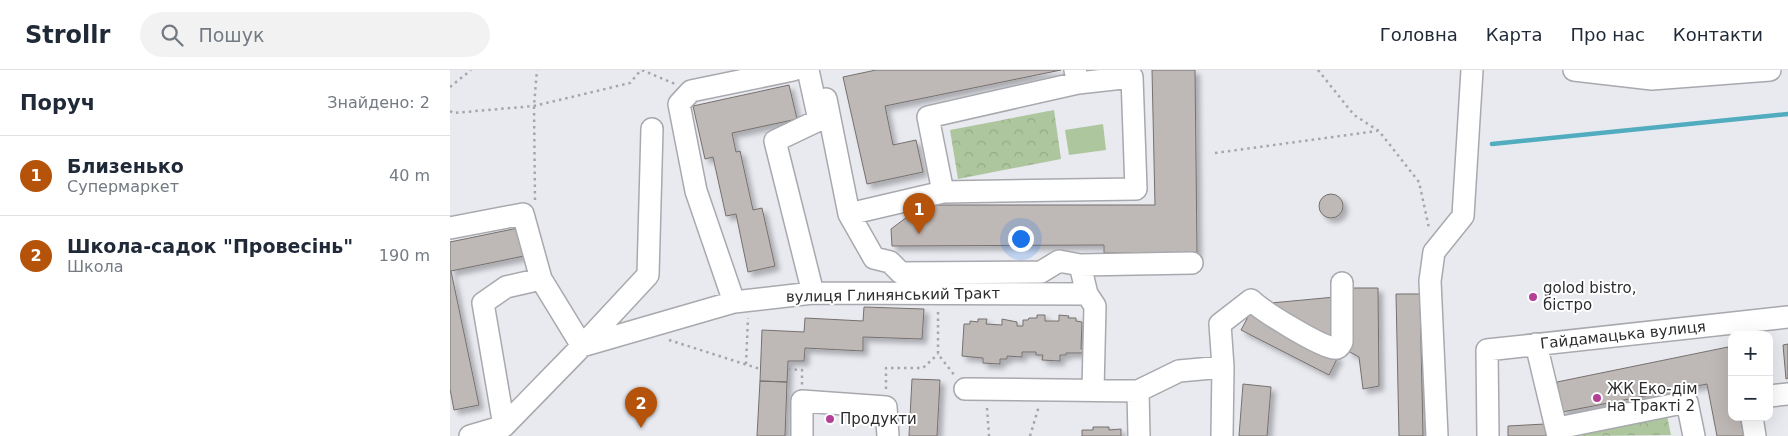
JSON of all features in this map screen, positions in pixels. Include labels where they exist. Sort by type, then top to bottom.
[{"type":"street","points":[[742,301],[696,191],[679,104],[691,91],[793,70]]},
{"type":"street","points":[[808,70],[819,120],[775,141],[813,293]]},
{"type":"street","points":[[821,70],[849,214],[874,258],[890,262],[901,273],[1041,272],[1059,261],[1080,265],[1192,263]]},
{"type":"street","points":[[1437,436],[1430,281],[1434,252],[1463,216],[1472,70]]},
{"type":"street","points":[[1574,70],[1652,79],[1770,70]]},
{"type":"street","points":[[849,214],[943,192],[1136,189],[1132,77],[1076,77],[928,117],[943,192]]},
{"type":"street","points":[[450,228],[523,214],[541,279],[582,346],[648,275],[652,129]]},
{"type":"street","points":[[1080,265],[1087,294],[1095,306],[1093,390]]},
{"type":"street","points":[[504,426],[483,303],[506,287],[541,279]]},
{"type":"street","points":[[1222,436],[1223,367],[1220,324],[1251,300],[1260,309],[1315,340],[1332,348],[1337,348],[1342,342],[1342,283]]},
{"type":"street","name":"вулиця Глинянський Тракт","points":[[470,436],[504,426],[582,346],[742,301],[813,293],[1087,294]]},
{"type":"street","name":"Гайдамацька вулиця","points":[[1488,436],[1487,350],[1536,344],[1739,329],[1788,317]]},
{"type":"street","points":[[1536,344],[1558,432],[1687,402],[1694,436]]},
{"type":"street","points":[[975,389],[1138,391],[1179,371],[1223,367]]},
{"type":"street","points":[[1138,391],[1139,436]]},
{"type":"street","points":[[1773,396],[1788,394]]},
{"type":"street","points":[[802,436],[802,402],[886,407],[888,436]]},
{"type":"street","points":[[1753,421],[1755,436]]},
{"type":"path","points":[[450,87],[471,70]]},
{"type":"path","points":[[523,214],[536,202],[534,106],[537,70]]},
{"type":"path","points":[[450,111],[453,113],[534,106],[630,83],[641,70],[691,91]]},
{"type":"path","points":[[1318,70],[1354,115],[1379,131],[1419,182],[1434,252]]},
{"type":"path","points":[[1215,153],[1379,131]]},
{"type":"path","points":[[938,293],[938,354],[975,389],[990,436]]},
{"type":"path","points":[[742,301],[746,364]]},
{"type":"path","points":[[664,338],[760,369]]},
{"type":"path","points":[[886,407],[886,368],[923,368],[938,354]]},
{"type":"path","points":[[788,369],[802,370],[802,402]]},
{"type":"path","points":[[1030,436],[1044,390]]},
{"type":"green space","points":[[1054,110],[1061,159],[958,179],[950,130]]},
{"type":"green space","points":[[1103,124],[1106,150],[1069,155],[1065,130]]},
{"type":"green space","points":[[1666,411],[1671,435],[1582,436],[1580,428]]},
{"type":"building","points":[[876,70],[1061,70],[885,106],[893,145],[916,140],[923,172],[867,184],[843,77]]},
{"type":"building","points":[[1152,70],[1195,70],[1197,253],[1104,253],[1104,245],[892,246],[891,229],[923,205],[1155,205]]},
{"type":"building","points":[[789,85],[797,119],[732,133],[736,152],[740,151],[753,210],[762,208],[775,266],[748,272],[736,214],[726,216],[713,157],[705,159],[693,106]]},
{"type":"building","points":[[1331,194],[1339,198],[1343,206],[1339,214],[1331,218],[1323,214],[1319,206],[1323,198]]},
{"type":"building","points":[[518,228],[524,256],[451,271],[479,405],[454,410],[450,389],[450,242]]},
{"type":"building","points":[[1349,288],[1378,288],[1379,386],[1363,389],[1359,357],[1348,351]]},
{"type":"building","points":[[1396,294],[1420,294],[1423,436],[1399,436]]},
{"type":"building","points":[[1335,297],[1336,339],[1270,308],[1271,303]]},
{"type":"building","points":[[864,307],[924,309],[922,339],[863,337],[863,351],[805,348],[804,361],[788,361],[787,382],[760,381],[762,330],[804,332],[805,318],[863,321]]},
{"type":"building","points":[[1250,313],[1338,357],[1329,375],[1241,330]]},
{"type":"building","points":[[1037,315],[1045,315],[1045,321],[1059,321],[1059,315],[1076,318],[1076,321],[1082,322],[1081,349],[1083,349],[1083,353],[1060,355],[1060,361],[1042,360],[1043,355],[1036,355],[1036,352],[1022,352],[1022,357],[1007,356],[1007,359],[1000,359],[1000,364],[983,363],[983,358],[962,356],[964,324],[970,324],[970,321],[978,322],[978,319],[987,319],[986,324],[1002,325],[1002,319],[1017,322],[1017,326],[1023,326],[1023,320],[1037,318]]},
{"type":"building","points":[[1788,344],[1788,378],[1786,379],[1783,345]]},
{"type":"building","name":"ЖК Еко-дім на Тракті 2","points":[[1728,347],[1728,421],[1741,421],[1744,436],[1717,436],[1707,384],[1562,412],[1557,382]]},
{"type":"building","points":[[912,379],[940,380],[937,436],[909,436]]},
{"type":"building","points":[[760,381],[787,382],[785,436],[757,436]]},
{"type":"building","points":[[1243,384],[1271,387],[1267,436],[1239,436]]},
{"type":"building","points":[[1545,424],[1546,436],[1508,436],[1508,426]]},
{"type":"building","points":[[1093,427],[1109,427],[1109,430],[1121,429],[1121,436],[1082,436],[1082,430],[1093,430]]},
{"type":"waterway","points":[[1492,144],[1788,114]]},
{"type":"place","name":"Близенько","points":[[919,234]]},
{"type":"place","name":"golod bistro, бістро","points":[[1533,297]]},
{"type":"place","name":"ЖК Еко-дім на Тракті 2","points":[[1597,398]]},
{"type":"place","name":"Продукти","points":[[830,419]]},
{"type":"place","name":"Школа-садок \"Провесінь\"","points":[[641,428]]}]
